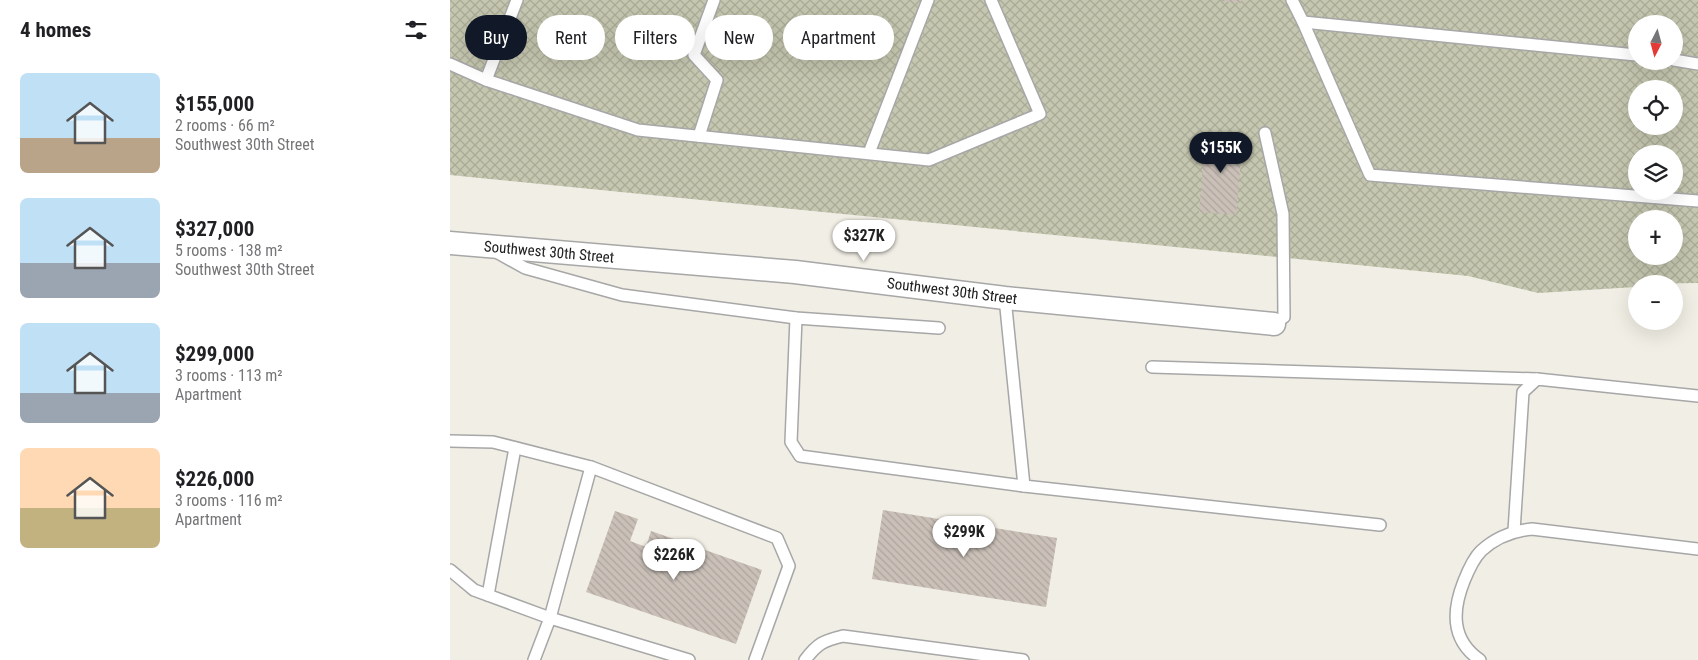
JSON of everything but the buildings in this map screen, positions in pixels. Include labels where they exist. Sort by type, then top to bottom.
[{"type":"street","name":"Southwest 30th Street","points":[[450,243],[795,272],[1005,298],[1274,324]]},
{"type":"lane","points":[[486,80],[517,0]]},
{"type":"lane","points":[[699,136],[717,80],[694,55],[714,0]]},
{"type":"lane","points":[[869,153],[928,0]]},
{"type":"lane","points":[[450,64],[486,80],[638,130],[929,160],[1040,114],[991,0]]},
{"type":"lane","points":[[1292,0],[1370,174],[1698,202]]},
{"type":"lane","points":[[1303,22],[1628,54]]},
{"type":"lane","points":[[1683,62],[1698,64]]},
{"type":"lane","points":[[1265,133],[1283,214],[1284,317],[1274,324]]},
{"type":"lane","points":[[485,246],[525,268],[622,295],[796,318],[939,328]]},
{"type":"lane","points":[[1005,298],[1024,486]]},
{"type":"lane","points":[[796,318],[791,442],[800,456],[1024,486],[1380,525]]},
{"type":"lane","points":[[1152,368],[1537,379],[1698,396]]},
{"type":"lane","points":[[1514,531],[1522,392],[1537,379]]},
{"type":"lane","points":[[450,441],[493,442],[591,467],[777,538],[789,566],[755,660]]},
{"type":"lane","points":[[488,595],[515,448]]},
{"type":"lane","points":[[534,660],[550,618],[591,467]]},
{"type":"lane","points":[[1480,660],[1471,654],[1460,640],[1455,618],[1459,594],[1468,570],[1479,552],[1497,539],[1514,531],[1532,529],[1698,549]]},
{"type":"lane","points":[[450,570],[474,590],[550,618],[689,660]]},
{"type":"lane","points":[[805,660],[816,646],[828,640],[844,636],[1023,660]]},
{"type":"shaded area","points":[[450,0],[1698,0],[1698,283],[1683,283],[1683,275],[1628,275],[1628,287],[1538,293],[1468,276],[450,175]]}]
